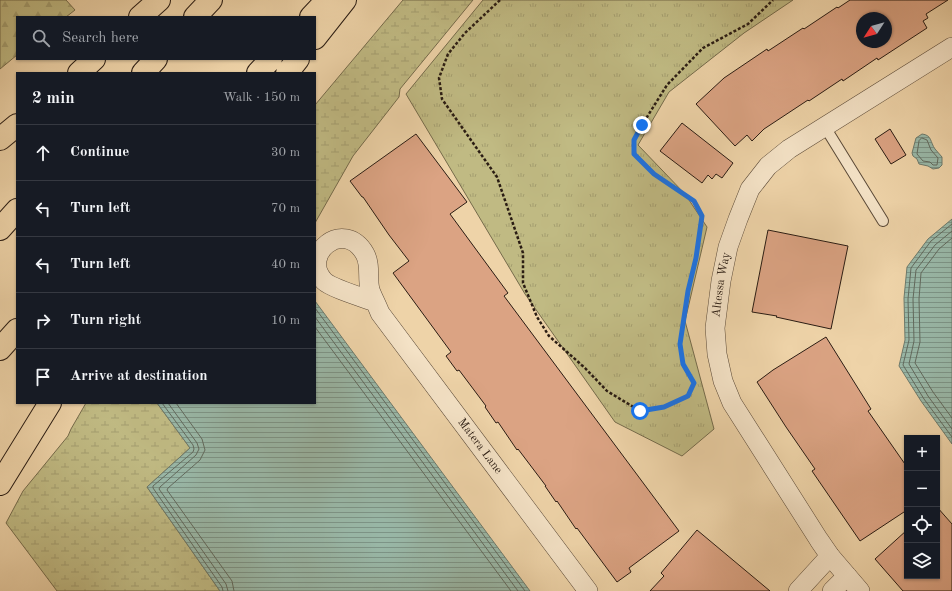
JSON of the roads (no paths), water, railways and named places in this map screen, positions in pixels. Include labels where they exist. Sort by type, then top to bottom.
[{"type":"highway","points":[[141,16],[159,0]]},
{"type":"highway","points":[[196,16],[211,0]]},
{"type":"highway","points":[[312,16],[327,0]]},
{"type":"highway","points":[[316,37],[345,0]]},
{"type":"highway","points":[[79,72],[93,60]]},
{"type":"highway","points":[[144,72],[155,60]]},
{"type":"highway","points":[[259,72],[270,60]]},
{"type":"highway","points":[[289,72],[297,60]]},
{"type":"highway","points":[[0,139],[16,126]]},
{"type":"highway","points":[[0,229],[16,211]]},
{"type":"highway","points":[[0,349],[16,331]]},
{"type":"highway","points":[[0,484],[49,404]]},
{"type":"street","name":"Altessa Way","points":[[860,591],[830,556],[732,403],[723,381],[717,354],[715,328],[721,280],[728,247],[750,189],[768,166],[789,149],[952,47]]},
{"type":"street","name":"Matera Lane","points":[[375,302],[380,313],[588,591]]},
{"type":"street","points":[[798,591],[830,556]]},
{"type":"street","points":[[832,591],[847,576]]},
{"type":"lane","points":[[826,127],[883,221]]},
{"type":"water","points":[[922,134],[929,137],[935,149],[942,157],[942,165],[939,168],[933,169],[919,164],[917,159],[913,156],[912,153],[916,138]]},
{"type":"water","points":[[952,219],[952,444],[921,401],[899,366],[905,340],[904,298],[907,267],[928,239]]},
{"type":"water","points":[[316,302],[530,591],[220,591],[147,487],[190,448],[158,404],[316,404]]}]
